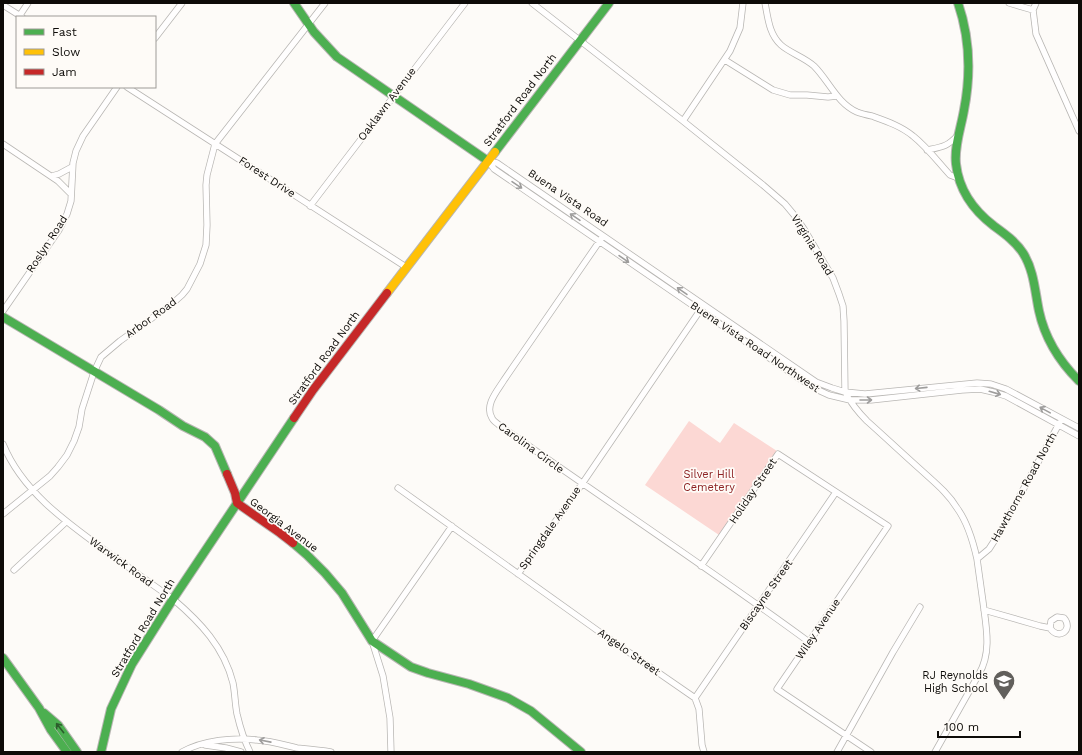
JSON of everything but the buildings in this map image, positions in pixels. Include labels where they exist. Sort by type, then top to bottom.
[{"type":"street","points":[[3,5],[21,16],[28,3]]},
{"type":"street","points":[[156,37],[182,3]]},
{"type":"street","name":"Buena Vista Road","points":[[294,3],[308,25],[337,57],[488,161],[497,164],[702,308],[816,382],[846,392]]},
{"type":"street","name":"Arbor Road","points":[[3,514],[33,490],[58,467],[67,455],[79,427],[82,409],[94,372],[104,353],[177,300],[187,289],[200,264],[206,245],[206,185],[215,144],[325,3]]},
{"type":"street","name":"Oaklawn Avenue","points":[[310,206],[465,3]]},
{"type":"street","name":"Virginia Road","points":[[532,3],[763,185],[795,216],[833,278],[840,294],[843,306],[844,322],[846,392],[850,400],[867,421],[948,496],[963,516],[974,543],[978,559]]},
{"type":"street","name":"Stratford Road North","points":[[101,752],[111,709],[125,676],[172,599],[236,503],[314,389],[609,3]]},
{"type":"street","points":[[683,121],[725,60],[735,42],[740,28],[743,3]]},
{"type":"street","points":[[765,3],[769,24],[781,45],[801,56],[814,66],[837,96],[848,106],[857,112],[886,121],[913,136],[950,175],[958,178]]},
{"type":"street","points":[[958,3],[966,31],[969,71],[956,162],[958,178],[963,194],[972,206],[993,226],[1006,235],[1023,254],[1030,268],[1044,329],[1055,353],[1079,381]]},
{"type":"street","points":[[1009,3],[1032,10]]},
{"type":"street","points":[[1036,3],[1032,10],[1036,34],[1079,131]]},
{"type":"street","points":[[725,60],[773,90],[790,96],[807,94],[828,97],[837,96]]},
{"type":"street","name":"Roslyn Road","points":[[3,311],[59,230],[67,214],[71,201],[72,167],[76,151],[84,136],[116,88]]},
{"type":"street","name":"Forest Drive","points":[[129,88],[406,267]]},
{"type":"street","points":[[927,150],[940,148],[950,143],[960,133]]},
{"type":"street","points":[[3,144],[52,176],[71,194]]},
{"type":"street","points":[[52,176],[72,167]]},
{"type":"street","name":"Carolina Circle","points":[[602,239],[492,399],[490,409],[491,418],[582,484],[759,605],[809,642]]},
{"type":"street","name":"Buena Vista Road Northwest","points":[[702,308],[810,386],[829,395],[850,400],[877,400],[962,390],[993,392],[1006,396],[1079,436]]},
{"type":"street","name":"Springdale Avenue","points":[[398,488],[518,574],[582,484],[702,308]]},
{"type":"street","name":"Georgia Avenue","points":[[3,316],[183,426],[206,436],[214,446],[235,493],[236,503],[280,533],[307,555],[325,573],[342,593],[372,641],[411,667],[469,684],[508,698],[531,711],[581,752]]},
{"type":"street","points":[[846,392],[865,394],[977,383],[991,384],[1006,389],[1079,428]]},
{"type":"street","name":"Hawthorne Road North","points":[[978,559],[989,549],[1000,532],[1062,419]]},
{"type":"street","name":"Warwick Road","points":[[3,444],[16,470],[33,490],[66,522],[172,599],[189,613],[207,632],[221,653],[229,670],[233,684],[237,715],[250,752]]},
{"type":"street","name":"Holiday Street","points":[[701,566],[778,454],[836,492]]},
{"type":"street","name":"Biscayne Street","points":[[695,698],[836,492]]},
{"type":"street","name":"Wiley Avenue","points":[[836,492],[888,526],[777,689],[871,752]]},
{"type":"street","points":[[14,570],[66,522]]},
{"type":"street","points":[[391,752],[390,718],[383,676],[372,641],[452,526]]},
{"type":"street","points":[[935,752],[985,662],[987,637],[978,559]]},
{"type":"street","name":"Angelo Street","points":[[518,574],[695,698]]},
{"type":"street","points":[[837,752],[920,607]]},
{"type":"street","points":[[984,610],[1050,628]]},
{"type":"street","points":[[3,658],[39,708],[51,730],[67,752]]},
{"type":"street","points":[[695,698],[699,709],[704,752]]},
{"type":"street","points":[[39,708],[58,725],[78,752]]},
{"type":"street","points":[[182,752],[199,744],[244,738],[298,748],[317,749],[331,752]]},
{"type":"street","points":[[92,752],[102,743]]},
{"type":"street","points":[[199,744],[241,752]]},
{"type":"green space","name":"Silver Hill Cemetery","points":[[689,421],[720,443],[734,423],[777,451],[719,535],[645,485]]},
{"type":"traffic: fast","points":[[294,3],[314,32],[337,57],[488,161]]},
{"type":"traffic: fast","points":[[495,152],[609,3]]},
{"type":"traffic: fast","points":[[958,3],[965,29],[968,56],[968,83],[956,150],[956,164],[960,183],[968,199],[986,220],[1010,238],[1023,253],[1032,274],[1039,311],[1045,331],[1065,366],[1079,381]]},
{"type":"traffic: fast","points":[[3,317],[159,410],[183,426],[205,437],[215,446],[227,474]]},
{"type":"traffic: fast","points":[[101,752],[111,709],[132,664],[173,599],[294,418]]},
{"type":"traffic: fast","points":[[293,543],[325,573],[342,593],[372,641],[411,667],[469,684],[508,698],[531,711],[581,752]]},
{"type":"traffic: fast","points":[[3,658],[39,708],[51,730],[67,752]]},
{"type":"traffic: fast","points":[[44,713],[58,725],[77,752]]},
{"type":"traffic: slow","points":[[387,293],[495,152]]},
{"type":"traffic: jam","points":[[294,418],[313,390],[387,293]]},
{"type":"traffic: jam","points":[[227,474],[235,493],[237,503],[293,543]]},
{"type":"place","name":"RJ Reynolds High School","points":[[1004,700]]}]
